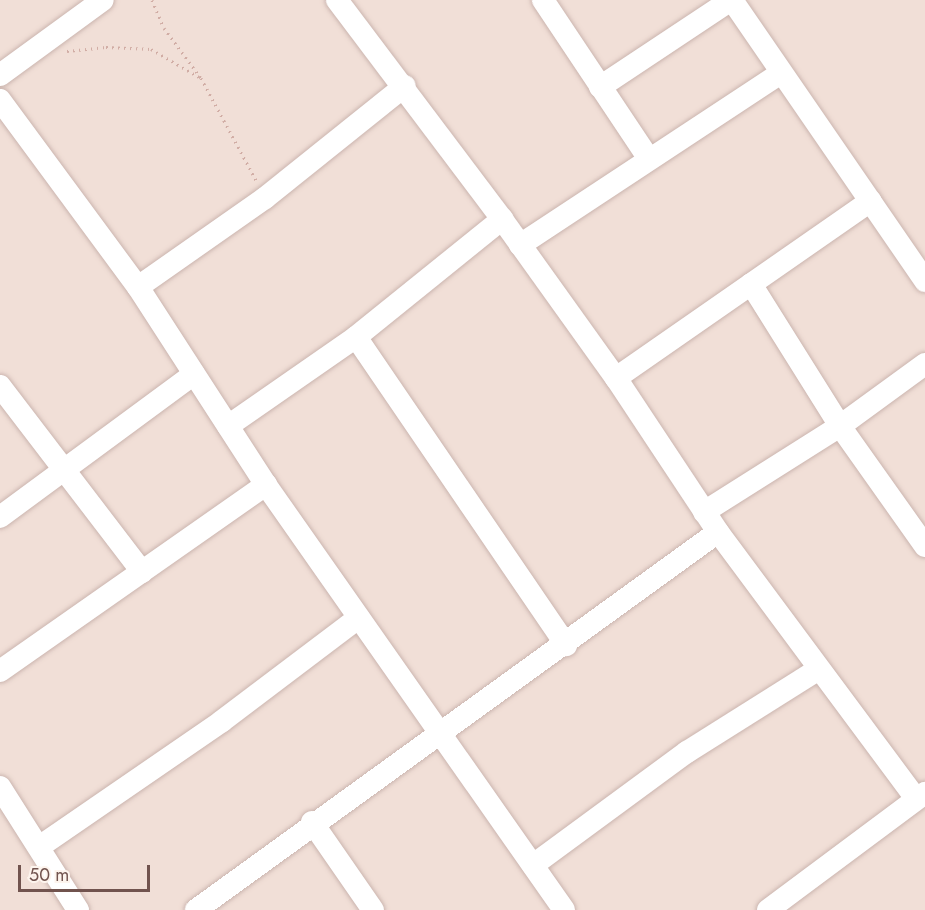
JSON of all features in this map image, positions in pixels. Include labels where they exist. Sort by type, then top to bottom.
[{"type":"street","points":[[0,75],[103,0]]},
{"type":"street","points":[[337,0],[405,86],[616,378],[704,512],[817,670],[920,796],[768,910]]},
{"type":"street","points":[[543,0],[649,159]]},
{"type":"street","points":[[600,87],[731,0],[779,74],[871,201],[925,281]]},
{"type":"street","points":[[520,246],[779,74]]},
{"type":"street","points":[[138,287],[265,198],[405,86]]},
{"type":"street","points":[[0,100],[138,287],[266,485],[564,910]]},
{"type":"street","points":[[616,378],[871,201]]},
{"type":"street","points":[[228,426],[356,337],[502,219]]},
{"type":"street","points":[[751,284],[840,426],[925,546]]},
{"type":"street","points":[[356,337],[566,645]]},
{"type":"street","points":[[704,512],[840,426],[925,364]]},
{"type":"street","points":[[0,517],[63,473],[194,374]]},
{"type":"street","points":[[0,387],[63,473],[142,572]]},
{"type":"street","points":[[0,671],[266,485]]},
{"type":"street","points":[[196,910],[312,822],[441,736],[718,532]]},
{"type":"street","points":[[39,847],[222,721],[358,618]]},
{"type":"street","points":[[533,865],[687,752],[817,670]]},
{"type":"street","points":[[0,787],[78,910]]},
{"type":"street","points":[[312,822],[373,910]]},
{"type":"path","points":[[152,0],[164,28],[201,78],[265,198]]},
{"type":"path","points":[[61,52],[106,47],[151,49],[201,78]]},
{"type":"shaded area","points":[[0,0],[925,0],[925,910],[0,910]]}]
